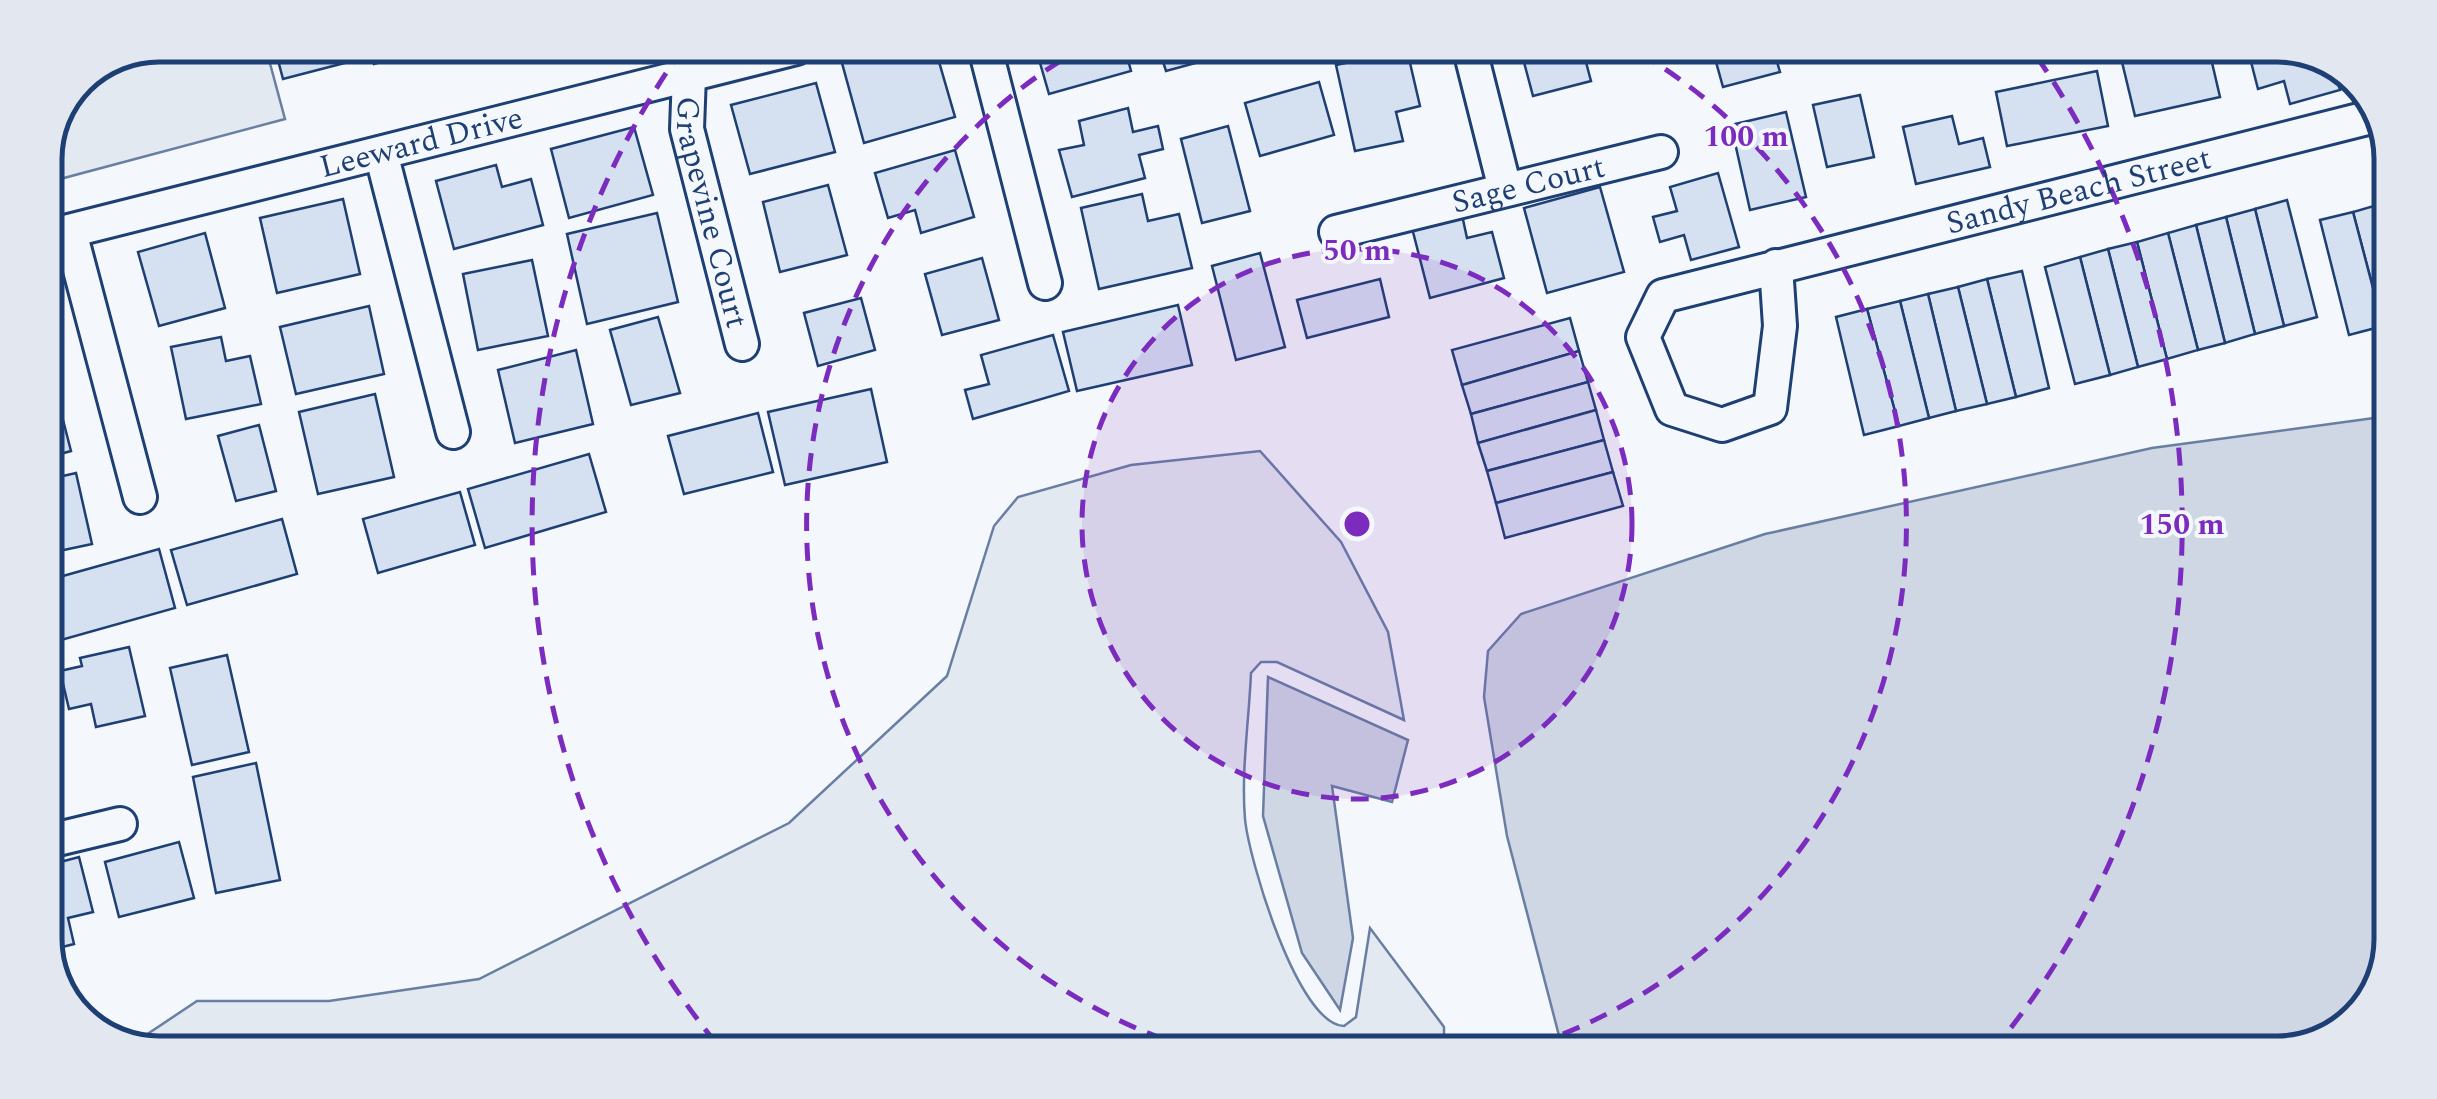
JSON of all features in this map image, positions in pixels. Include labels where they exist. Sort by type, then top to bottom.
[{"type":"street","name":"Leeward Drive","points":[[63,234],[381,153],[690,62]]},
{"type":"street","name":"Grapevine Court","points":[[690,62],[687,129],[742,344]]},
{"type":"street","points":[[990,62],[1045,283]]},
{"type":"street","points":[[1473,62],[1505,189]]},
{"type":"street","name":"Sandy Beach Street","points":[[1776,266],[1780,326],[1770,408],[1722,425],[1672,409],[1642,337],[1663,296],[1776,266],[2365,119]]},
{"type":"street","name":"Sage Court","points":[[1336,232],[1661,152]]},
{"type":"street","points":[[381,153],[453,432]]},
{"type":"street","points":[[63,251],[140,498]]},
{"type":"street","points":[[63,838],[120,824]]},
{"type":"shaded area","points":[[270,62],[285,119],[63,178],[66,135],[83,101],[111,76],[147,63]]},
{"type":"shaded area","points":[[2374,418],[2373,958],[2358,993],[2341,1012],[2320,1026],[2290,1036],[1559,1036],[1507,836],[1484,697],[1488,651],[1521,614],[1765,534],[2152,448]]},
{"type":"shaded area","points":[[1260,451],[1341,542],[1388,632],[1404,720],[1277,662],[1261,662],[1251,673],[1244,801],[1249,840],[1279,938],[1310,999],[1327,1018],[1344,1026],[1356,1017],[1370,928],[1444,1027],[1444,1036],[146,1035],[197,1001],[329,1001],[479,979],[789,823],[947,676],[994,526],[1018,497],[1131,465]]},
{"type":"shaded area","points":[[1268,677],[1408,740],[1392,802],[1332,786],[1353,938],[1340,1010],[1302,953],[1263,816]]},
{"type":"building","points":[[278,62],[348,62],[283,79]]},
{"type":"building","points":[[939,62],[955,117],[864,143],[842,63]]},
{"type":"building","points":[[1040,62],[1129,62],[1131,71],[1049,94]]},
{"type":"building","points":[[1163,62],[1199,62],[1166,71]]},
{"type":"building","points":[[1410,62],[1420,106],[1396,112],[1403,141],[1355,151],[1336,65]]},
{"type":"building","points":[[1524,62],[1586,62],[1591,81],[1533,96]]},
{"type":"building","points":[[1716,62],[1777,62],[1780,72],[1723,87]]},
{"type":"building","points":[[2122,62],[2212,62],[2220,97],[2135,116]]},
{"type":"building","points":[[2251,62],[2296,64],[2326,76],[2340,90],[2290,104],[2284,81],[2258,89]]},
{"type":"building","points":[[2097,71],[2108,126],[2007,146],[1996,92]]},
{"type":"building","points":[[1319,82],[1334,135],[1260,156],[1245,103]]},
{"type":"building","points":[[816,83],[835,152],[750,174],[731,105]]},
{"type":"building","points":[[1860,95],[1874,157],[1827,167],[1813,105]]},
{"type":"building","points":[[1128,108],[1133,132],[1158,126],[1163,149],[1139,155],[1145,178],[1072,197],[1059,150],[1084,145],[1079,121]]},
{"type":"building","points":[[1786,112],[1806,197],[1750,210],[1731,125]]},
{"type":"building","points":[[1952,116],[1959,144],[1983,138],[1990,167],[1916,184],[1903,127]]},
{"type":"building","points":[[1228,126],[1250,211],[1202,223],[1181,139]]},
{"type":"building","points":[[634,127],[653,195],[569,218],[551,149]]},
{"type":"building","points":[[955,150],[974,217],[921,233],[915,210],[888,218],[875,173]]},
{"type":"building","points":[[496,165],[502,187],[531,179],[543,225],[454,249],[436,181]]},
{"type":"building","points":[[1718,173],[1739,247],[1691,260],[1684,235],[1660,242],[1653,217],[1677,211],[1670,187]]},
{"type":"building","points":[[828,185],[847,255],[780,272],[763,202]]},
{"type":"building","points":[[1600,187],[1624,272],[1547,293],[1524,208]]},
{"type":"building","points":[[1142,194],[1148,221],[1179,214],[1192,268],[1099,289],[1081,208]]},
{"type":"building","points":[[343,199],[360,274],[277,293],[260,218]]},
{"type":"building","points":[[2287,200],[2317,317],[2284,326],[2255,209]]},
{"type":"building","points":[[2374,206],[2374,292],[2353,212]]},
{"type":"building","points":[[2255,209],[2284,326],[2255,334],[2226,217]]},
{"type":"building","points":[[2353,212],[2374,292],[2374,328],[2349,335],[2320,220]]},
{"type":"building","points":[[657,213],[678,302],[587,324],[567,234]]},
{"type":"building","points":[[1462,215],[1467,238],[1492,232],[1504,278],[1430,298],[1412,228]]},
{"type":"building","points":[[2226,217],[2255,334],[2225,343],[2196,225]]},
{"type":"building","points":[[2196,225],[2225,343],[2198,350],[2168,233]]},
{"type":"building","points":[[205,233],[225,308],[159,326],[138,252]]},
{"type":"building","points":[[2168,233],[2198,350],[2167,359],[2137,242]]},
{"type":"building","points":[[2137,242],[2167,359],[2138,367],[2108,249]]},
{"type":"building","points":[[2108,249],[2138,367],[2110,375],[2080,257]]},
{"type":"building","points":[[1260,253],[1285,347],[1236,360],[1212,266]]},
{"type":"building","points":[[2080,257],[2110,375],[2075,384],[2045,267]]},
{"type":"building","points":[[982,258],[999,320],[942,335],[925,274]]},
{"type":"building","points":[[532,260],[548,336],[478,350],[463,274]]},
{"type":"building","points":[[2022,271],[2049,388],[2016,397],[1987,279]]},
{"type":"building","points":[[1380,279],[1389,317],[1307,338],[1297,300]]},
{"type":"building","points":[[1987,279],[2016,397],[1987,404],[1958,287]]},
{"type":"building","points":[[1958,287],[1987,404],[1956,411],[1928,294]]},
{"type":"building","points":[[1928,294],[1956,411],[1929,418],[1900,301]]},
{"type":"building","points":[[861,298],[875,350],[818,366],[804,313]]},
{"type":"building","points":[[1900,301],[1929,418],[1899,426],[1867,309]]},
{"type":"building","points":[[1178,305],[1192,365],[1077,391],[1063,332]]},
{"type":"building","points":[[369,306],[384,374],[296,394],[280,327]]},
{"type":"building","points":[[1867,309],[1899,426],[1864,435],[1836,317]]},
{"type":"building","points":[[658,317],[680,393],[631,405],[610,330]]},
{"type":"building","points":[[1570,318],[1579,351],[1462,385],[1452,350]]},
{"type":"building","points":[[1053,335],[1069,391],[973,419],[965,390],[989,384],[981,355]]},
{"type":"building","points":[[221,337],[226,361],[250,356],[261,404],[186,419],[171,347]]},
{"type":"building","points":[[576,350],[593,424],[515,443],[498,370]]},
{"type":"building","points":[[1579,351],[1588,382],[1471,414],[1462,385]]},
{"type":"building","points":[[1588,382],[1596,410],[1478,443],[1471,414]]},
{"type":"building","points":[[871,389],[887,462],[785,485],[768,412]]},
{"type":"building","points":[[375,394],[394,477],[318,494],[299,412]]},
{"type":"building","points":[[1596,410],[1604,440],[1487,471],[1478,443]]},
{"type":"building","points":[[758,413],[773,472],[684,494],[668,436]]},
{"type":"building","points":[[63,420],[71,451],[63,453]]},
{"type":"building","points":[[259,425],[276,491],[236,501],[218,436]]},
{"type":"building","points":[[1604,440],[1613,472],[1496,503],[1487,471]]},
{"type":"building","points":[[589,454],[606,512],[485,548],[468,489]]},
{"type":"building","points":[[1613,472],[1623,506],[1505,538],[1496,503]]},
{"type":"building","points":[[76,473],[92,544],[63,550],[63,476]]},
{"type":"building","points":[[460,492],[475,545],[378,573],[363,519]]},
{"type":"building","points":[[282,519],[297,574],[187,605],[171,550]]},
{"type":"building","points":[[159,549],[175,608],[63,639],[63,576]]},
{"type":"building","points":[[129,647],[145,716],[96,727],[91,704],[69,709],[63,670],[82,666],[80,658]]},
{"type":"building","points":[[227,655],[249,752],[192,765],[170,668]]},
{"type":"building","points":[[256,763],[280,880],[216,893],[193,777]]},
{"type":"building","points":[[179,842],[194,898],[119,917],[105,862]]},
{"type":"building","points":[[79,857],[93,912],[68,918],[74,944],[63,947],[63,945],[63,861]]}]
